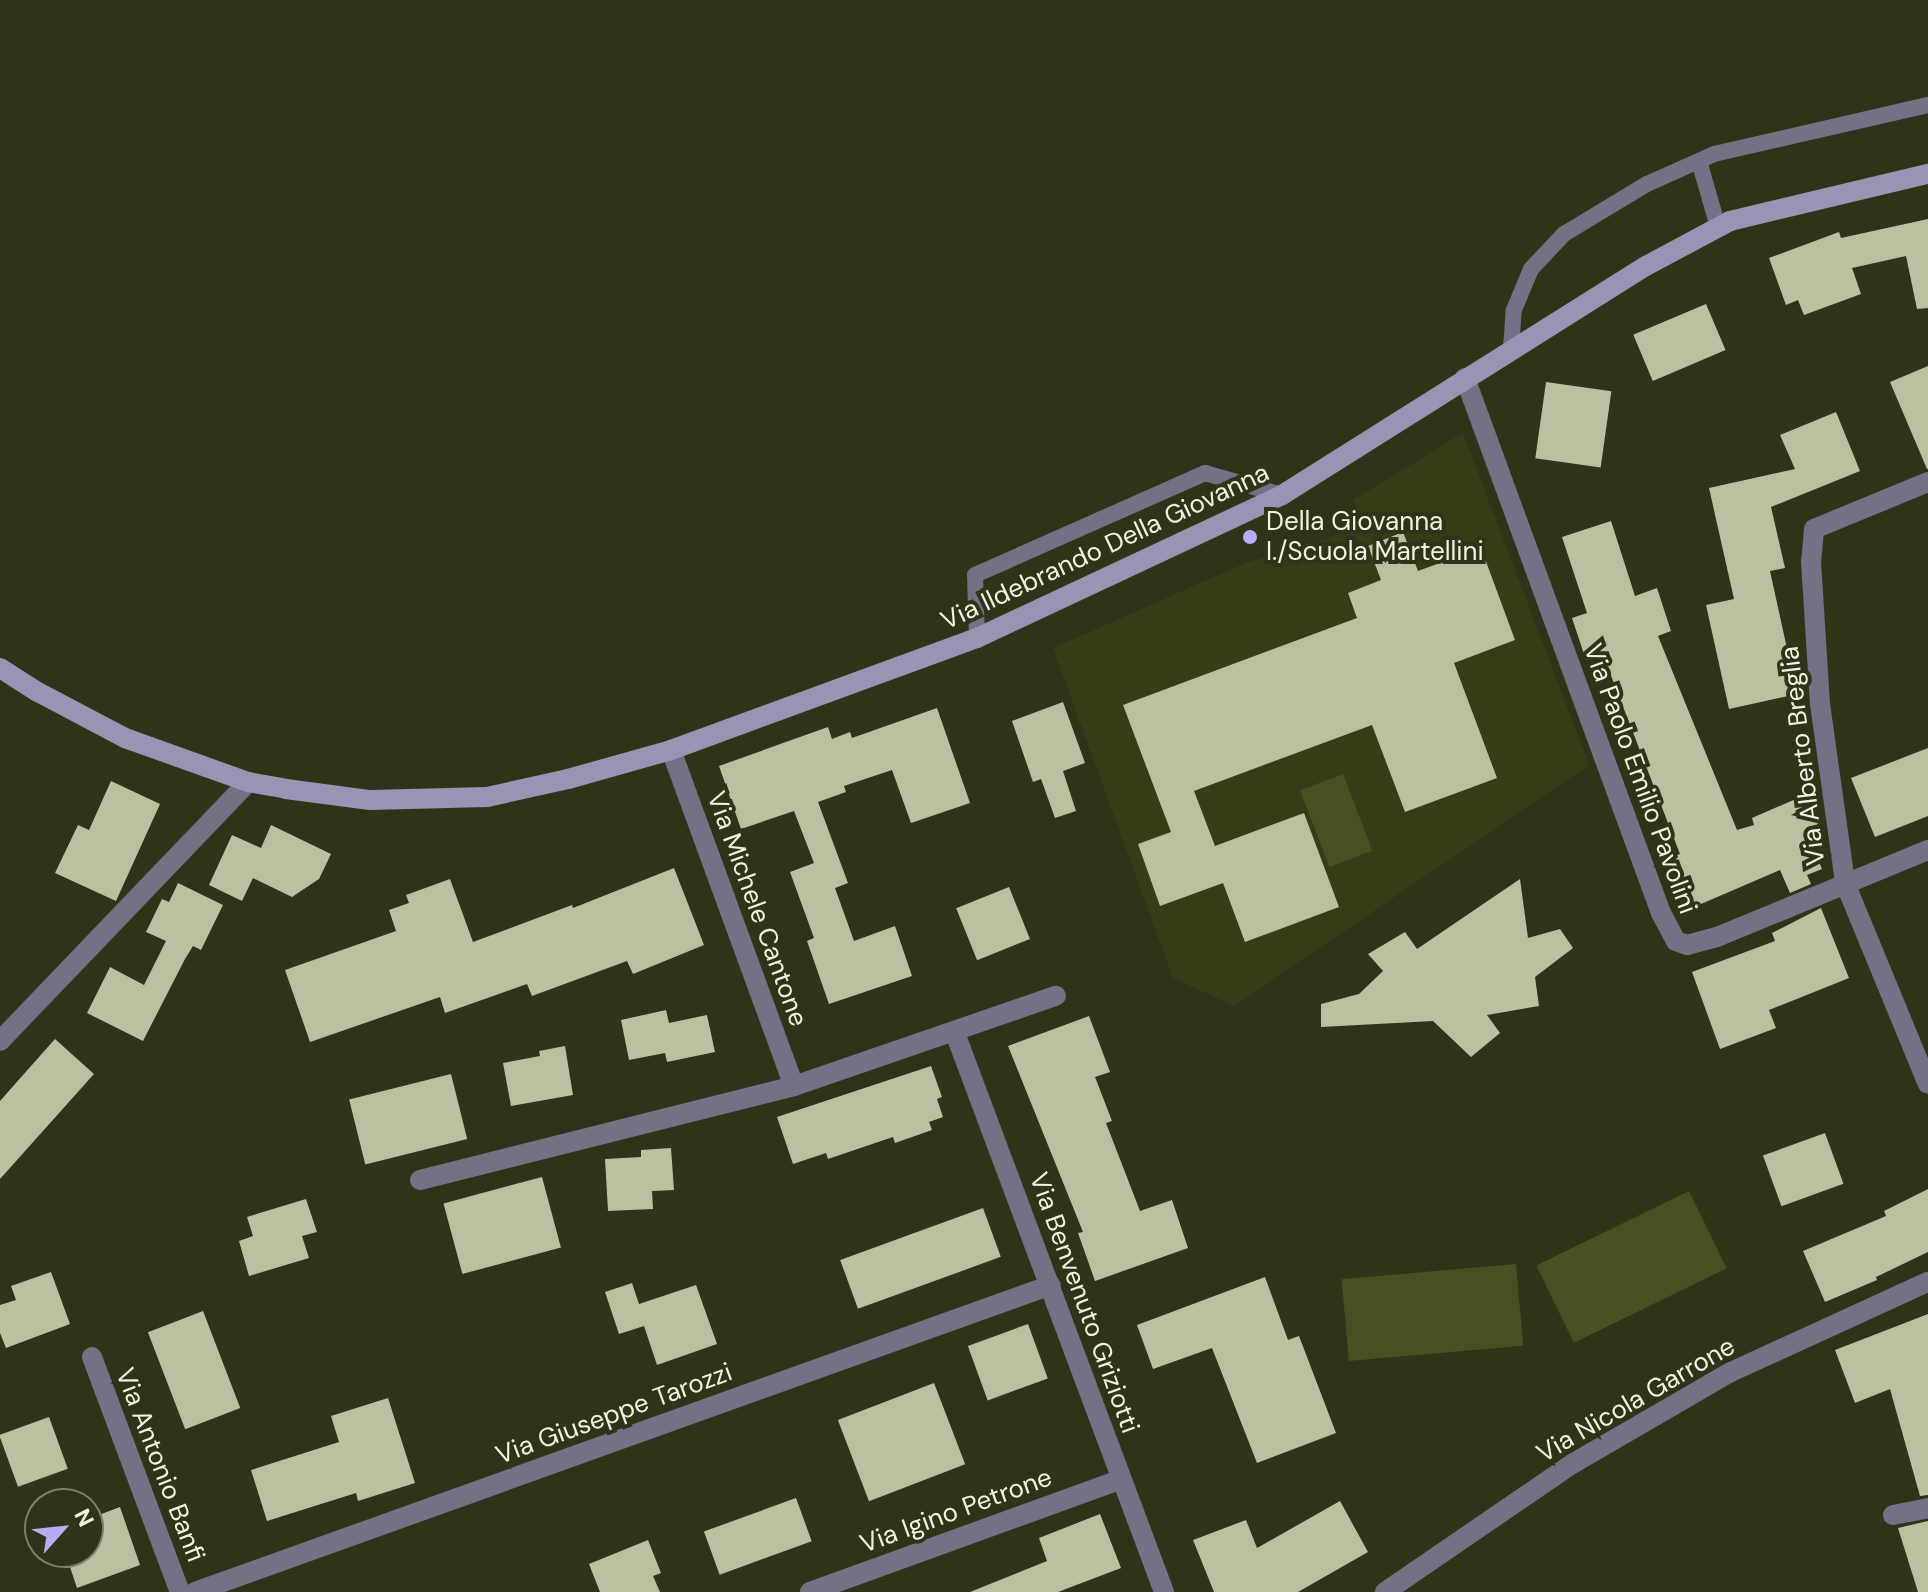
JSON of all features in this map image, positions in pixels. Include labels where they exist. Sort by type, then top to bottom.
[{"type":"street","name":"Via Ildebrando Della Giovanna","points":[[0,668],[36,691],[125,738],[248,782],[370,800],[487,797],[671,750],[977,638],[1282,495],[1646,266],[1730,221],[1928,174]]},
{"type":"street","name":"Via Paolo Emilio Pavolini","points":[[1465,378],[1655,898],[1676,941],[1687,945],[1717,937],[1928,850]]},
{"type":"street","name":"Via Alberto Breglia","points":[[1928,482],[1819,526],[1812,532],[1820,704],[1845,883],[1928,1084]]},
{"type":"street","name":"Via Michele Cantone","points":[[671,750],[794,1086]]},
{"type":"street","points":[[0,1041],[248,782]]},
{"type":"street","points":[[420,1180],[794,1086],[1056,996]]},
{"type":"street","name":"Via Benvenuto Griziotti","points":[[955,1033],[1164,1592]]},
{"type":"street","name":"Via Nicola Garrone","points":[[1385,1592],[1572,1464],[1731,1372],[1928,1282]]},
{"type":"street","name":"Via Giuseppe Tarozzi","points":[[195,1592],[1051,1285]]},
{"type":"street","name":"Via Antonio Banfi","points":[[92,1357],[180,1592]]},
{"type":"street","name":"Via Igino Petrone","points":[[810,1592],[1120,1480]]},
{"type":"street","points":[[1893,1515],[1928,1508]]},
{"type":"lane","points":[[1511,349],[1514,310],[1531,269],[1564,234],[1647,184],[1729,150],[1928,105]]},
{"type":"lane","points":[[1699,161],[1718,227]]},
{"type":"lane","points":[[977,638],[975,575],[1205,473],[1282,495]]},
{"type":"shaded area","points":[[1463,433],[1589,765],[1234,1006],[1173,978],[1053,648],[1246,563],[1366,526],[1353,500]]},
{"type":"shaded area","points":[[1343,774],[1372,851],[1329,867],[1300,790]]},
{"type":"shaded area","points":[[1689,1191],[1727,1268],[1574,1343],[1536,1266]]},
{"type":"shaded area","points":[[1516,1264],[1523,1346],[1349,1361],[1342,1279]]},
{"type":"building","points":[[1928,219],[1928,308],[1917,309],[1906,256],[1852,268],[1861,294],[1804,315],[1798,300],[1786,305],[1769,258],[1839,232],[1841,238]]},
{"type":"building","points":[[1706,304],[1726,350],[1653,381],[1633,335]]},
{"type":"building","points":[[1928,366],[1928,469],[1927,469],[1890,382]]},
{"type":"building","points":[[1546,382],[1611,391],[1601,467],[1535,458]]},
{"type":"building","points":[[1836,412],[1860,471],[1771,507],[1785,568],[1770,571],[1797,694],[1729,709],[1706,605],[1734,599],[1709,488],[1795,469],[1780,435]]},
{"type":"building","points":[[1611,521],[1635,596],[1657,588],[1671,631],[1658,636],[1737,830],[1754,825],[1752,818],[1805,795],[1818,824],[1810,827],[1816,842],[1811,844],[1822,869],[1807,875],[1811,884],[1790,893],[1780,870],[1694,907],[1672,857],[1680,854],[1603,655],[1586,660],[1572,618],[1587,613],[1562,537]]},
{"type":"building","points":[[1403,532],[1418,571],[1481,548],[1515,640],[1454,663],[1497,778],[1405,812],[1372,725],[1194,791],[1215,846],[1304,813],[1339,907],[1245,942],[1223,883],[1160,906],[1138,844],[1171,832],[1123,705],[1357,618],[1348,593],[1381,580],[1368,546]]},
{"type":"building","points":[[1063,702],[1085,763],[1063,771],[1076,811],[1055,818],[1041,779],[1033,782],[1012,721]]},
{"type":"building","points":[[937,708],[970,803],[911,823],[892,770],[844,786],[846,792],[818,802],[848,883],[835,888],[854,941],[895,926],[912,976],[829,1004],[807,941],[814,938],[790,872],[814,863],[794,811],[741,829],[719,766],[828,727],[832,739],[850,732],[852,738]]},
{"type":"building","points":[[1928,748],[1928,816],[1875,837],[1851,778]]},
{"type":"building","points":[[111,781],[160,804],[116,901],[55,873],[78,825],[89,830]]},
{"type":"building","points":[[271,825],[331,854],[319,879],[292,897],[253,878],[242,901],[209,885],[232,835],[261,848]]},
{"type":"building","points":[[674,868],[704,945],[633,974],[627,961],[532,996],[527,984],[445,1013],[440,997],[310,1042],[285,970],[396,931],[389,910],[409,903],[406,895],[450,879],[473,942],[572,905],[573,908]]},
{"type":"building","points":[[1520,879],[1528,938],[1560,929],[1573,948],[1535,977],[1539,1006],[1487,1015],[1500,1033],[1471,1057],[1433,1021],[1321,1027],[1321,1004],[1359,994],[1383,971],[1368,954],[1405,932],[1417,949]]},
{"type":"building","points":[[178,883],[223,905],[201,950],[193,946],[185,959],[143,1041],[87,1013],[110,967],[144,985],[166,941],[146,932],[162,899],[169,902]]},
{"type":"building","points":[[1009,887],[1030,939],[977,960],[956,908]]},
{"type":"building","points":[[1821,908],[1849,978],[1769,1010],[1776,1028],[1720,1049],[1692,972],[1775,941],[1772,933]]},
{"type":"building","points":[[666,1010],[669,1023],[707,1015],[715,1052],[667,1062],[665,1053],[629,1060],[621,1020]]},
{"type":"building","points":[[1089,1016],[1110,1072],[1095,1077],[1112,1121],[1106,1123],[1140,1211],[1172,1200],[1188,1248],[1095,1281],[1078,1233],[1083,1232],[1008,1046]]},
{"type":"building","points":[[55,1039],[94,1074],[0,1179],[0,1101]]},
{"type":"building","points":[[565,1046],[573,1095],[511,1106],[503,1063],[540,1056],[539,1051]]},
{"type":"building","points":[[931,1066],[942,1097],[937,1099],[943,1117],[929,1122],[932,1130],[895,1143],[893,1137],[828,1159],[826,1153],[793,1164],[777,1117]]},
{"type":"building","points":[[451,1074],[467,1139],[365,1164],[349,1099]]},
{"type":"building","points":[[1825,1133],[1843,1184],[1781,1206],[1763,1156]]},
{"type":"building","points":[[671,1148],[674,1190],[652,1191],[653,1209],[608,1211],[605,1159],[641,1157],[641,1150]]},
{"type":"building","points":[[542,1177],[561,1248],[462,1274],[443,1203]]},
{"type":"building","points":[[1928,1189],[1928,1252],[1876,1277],[1877,1280],[1825,1302],[1803,1251],[1886,1216],[1884,1211]]},
{"type":"building","points":[[306,1199],[317,1232],[302,1236],[309,1258],[249,1276],[239,1241],[253,1236],[247,1217]]},
{"type":"building","points":[[983,1208],[1001,1257],[858,1309],[840,1260]]},
{"type":"building","points":[[51,1272],[70,1324],[6,1348],[0,1333],[0,1305],[16,1300],[11,1286]]},
{"type":"building","points":[[1265,1277],[1288,1340],[1299,1336],[1336,1433],[1257,1463],[1212,1348],[1153,1369],[1137,1325]]},
{"type":"building","points":[[632,1283],[639,1304],[696,1285],[717,1344],[657,1365],[644,1326],[619,1334],[605,1292]]},
{"type":"building","points":[[203,1311],[240,1408],[185,1429],[148,1332]]},
{"type":"building","points":[[1928,1314],[1928,1495],[1920,1496],[1890,1389],[1855,1403],[1835,1350]]},
{"type":"building","points":[[1028,1324],[1048,1379],[988,1400],[968,1346]]},
{"type":"building","points":[[934,1383],[965,1464],[869,1501],[838,1420]]},
{"type":"building","points":[[388,1398],[415,1483],[358,1501],[356,1493],[267,1521],[251,1470],[339,1442],[331,1416]]},
{"type":"building","points":[[49,1417],[68,1469],[18,1487],[0,1435]]},
{"type":"building","points":[[796,1498],[812,1541],[720,1575],[704,1532]]},
{"type":"building","points":[[1340,1501],[1368,1552],[1298,1592],[1214,1592],[1193,1540],[1246,1520],[1257,1548]]},
{"type":"building","points":[[120,1507],[140,1565],[77,1588],[70,1568],[104,1568],[104,1513]]},
{"type":"building","points":[[1100,1514],[1121,1568],[1058,1592],[970,1592],[1047,1561],[1039,1538]]},
{"type":"building","points":[[1928,1521],[1928,1592],[1918,1592],[1898,1528]]},
{"type":"building","points":[[648,1540],[661,1573],[653,1576],[660,1592],[600,1592],[589,1564]]},
{"type":"place","name":"Della Giovanna I./Scuola Martellini","points":[[1250,537]]}]
